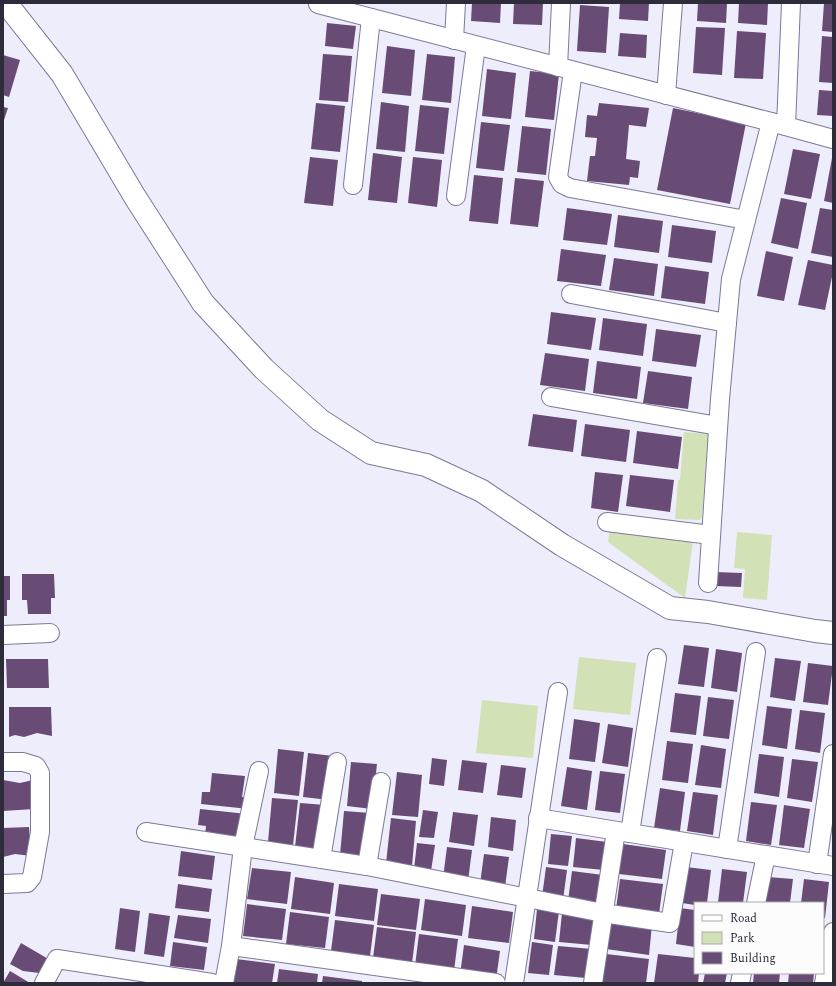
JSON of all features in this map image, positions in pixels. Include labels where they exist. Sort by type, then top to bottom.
[{"type":"street","points":[[6,3],[62,74],[135,197],[202,303],[264,369],[320,420],[371,453],[426,465],[482,491],[562,545],[670,608],[708,612],[833,633]]},
{"type":"street","points":[[454,40],[456,3]]},
{"type":"street","points":[[560,3],[565,69],[558,177],[562,184],[570,188],[746,220]]},
{"type":"street","points":[[666,95],[673,3]]},
{"type":"street","points":[[708,583],[718,426],[731,279],[746,220],[778,124],[791,3]]},
{"type":"street","points":[[318,4],[353,8],[371,18],[833,139]]},
{"type":"street","points":[[353,185],[371,18]]},
{"type":"street","points":[[456,196],[476,46]]},
{"type":"street","points":[[571,294],[727,323]]},
{"type":"street","points":[[551,397],[718,426]]},
{"type":"street","points":[[607,522],[711,534]]},
{"type":"street","points":[[3,635],[50,633]]},
{"type":"street","points":[[727,849],[756,652]]},
{"type":"street","points":[[593,983],[603,913],[623,832],[657,658]]},
{"type":"street","points":[[514,983],[558,692]]},
{"type":"street","points":[[538,818],[825,865],[833,754]]},
{"type":"street","points":[[3,762],[23,762],[36,766],[40,773],[40,832],[32,878],[27,883],[3,884]]},
{"type":"street","points":[[321,860],[337,762]]},
{"type":"street","points":[[224,983],[231,946],[243,847],[259,771]]},
{"type":"street","points":[[366,866],[381,782]]},
{"type":"street","points":[[146,832],[366,866],[603,913],[670,922],[684,842]]},
{"type":"street","points":[[756,902],[766,856]]},
{"type":"street","points":[[824,983],[833,932]]},
{"type":"street","points":[[231,946],[496,983]]},
{"type":"street","points":[[44,983],[57,959],[212,983]]},
{"type":"green space","points":[[684,432],[708,434],[702,516],[699,520],[675,519]]},
{"type":"green space","points":[[610,529],[693,541],[685,598],[608,542]]},
{"type":"green space","points":[[737,532],[772,535],[767,600],[743,598],[745,569],[734,568]]},
{"type":"green space","points":[[579,657],[636,663],[630,715],[573,709]]},
{"type":"green space","points":[[482,700],[538,706],[533,758],[476,753]]},
{"type":"building","points":[[472,3],[501,3],[500,23],[471,21]]},
{"type":"building","points":[[514,3],[543,3],[542,25],[513,24]]},
{"type":"building","points":[[620,3],[649,3],[648,21],[619,19]]},
{"type":"building","points":[[698,3],[727,3],[726,23],[697,21]]},
{"type":"building","points":[[739,3],[768,3],[767,25],[738,23]]},
{"type":"building","points":[[824,3],[833,3],[833,32],[822,31]]},
{"type":"building","points":[[580,5],[609,7],[606,53],[577,51]]},
{"type":"building","points":[[327,23],[356,26],[353,49],[325,46]]},
{"type":"building","points":[[696,27],[725,28],[722,75],[693,73]]},
{"type":"building","points":[[737,31],[766,33],[763,79],[734,78]]},
{"type":"building","points":[[620,33],[647,35],[646,58],[618,56]]},
{"type":"building","points":[[822,36],[833,37],[833,83],[819,82]]},
{"type":"building","points":[[387,46],[415,50],[411,96],[382,93]]},
{"type":"building","points":[[323,54],[352,56],[348,102],[319,100]]},
{"type":"building","points":[[427,54],[455,57],[451,103],[422,100]]},
{"type":"building","points":[[3,55],[20,60],[9,97],[3,95]]},
{"type":"building","points":[[487,69],[516,73],[511,119],[482,116]]},
{"type":"building","points":[[530,71],[559,74],[554,120],[525,117]]},
{"type":"building","points":[[819,90],[833,91],[833,116],[817,115]]},
{"type":"building","points":[[381,102],[409,106],[405,152],[376,149]]},
{"type":"building","points":[[316,103],[345,106],[340,152],[311,149]]},
{"type":"building","points":[[599,103],[649,108],[646,127],[629,125],[626,159],[640,161],[638,178],[630,177],[629,185],[587,181],[590,156],[595,156],[597,138],[585,137],[587,115],[597,116]]},
{"type":"building","points":[[420,105],[449,108],[444,154],[415,151]]},
{"type":"building","points":[[3,107],[8,108],[3,123]]},
{"type":"building","points":[[673,108],[746,123],[730,204],[657,190]]},
{"type":"building","points":[[481,122],[510,125],[504,171],[476,168]]},
{"type":"building","points":[[522,126],[551,129],[546,175],[517,172]]},
{"type":"building","points":[[793,149],[820,154],[811,199],[784,194]]},
{"type":"building","points":[[373,153],[402,157],[397,203],[368,200]]},
{"type":"building","points":[[310,157],[338,160],[333,206],[304,203]]},
{"type":"building","points":[[413,157],[442,160],[437,207],[408,203]]},
{"type":"building","points":[[833,158],[833,203],[824,201]]},
{"type":"building","points":[[474,175],[503,178],[498,224],[469,221]]},
{"type":"building","points":[[515,178],[544,181],[538,227],[510,224]]},
{"type":"building","points":[[781,198],[807,203],[798,249],[771,243]]},
{"type":"building","points":[[567,208],[612,214],[607,245],[563,240]]},
{"type":"building","points":[[820,208],[833,210],[833,257],[811,253]]},
{"type":"building","points":[[618,215],[663,221],[659,253],[614,247]]},
{"type":"building","points":[[672,225],[716,231],[712,263],[668,257]]},
{"type":"building","points":[[561,249],[606,255],[601,286],[557,281]]},
{"type":"building","points":[[766,251],[793,257],[784,301],[757,296]]},
{"type":"building","points":[[614,258],[658,264],[654,296],[609,290]]},
{"type":"building","points":[[808,260],[833,265],[833,272],[825,310],[798,305]]},
{"type":"building","points":[[665,266],[709,272],[705,304],[661,298]]},
{"type":"building","points":[[551,312],[596,318],[591,350],[547,344]]},
{"type":"building","points":[[603,318],[647,324],[643,356],[599,350]]},
{"type":"building","points":[[656,329],[701,335],[696,367],[652,361]]},
{"type":"building","points":[[545,353],[589,359],[585,391],[540,385]]},
{"type":"building","points":[[597,361],[641,367],[637,399],[593,393]]},
{"type":"building","points":[[648,371],[692,377],[688,409],[643,403]]},
{"type":"building","points":[[533,414],[577,420],[573,452],[528,446]]},
{"type":"building","points":[[585,424],[630,430],[626,462],[581,456]]},
{"type":"building","points":[[637,431],[682,437],[678,469],[633,463]]},
{"type":"building","points":[[595,472],[623,475],[618,512],[591,508]]},
{"type":"building","points":[[630,475],[674,480],[670,512],[626,506]]},
{"type":"building","points":[[715,572],[742,573],[741,587],[715,586]]},
{"type":"building","points":[[22,574],[54,574],[55,598],[51,598],[51,614],[28,614],[27,600],[22,600]]},
{"type":"building","points":[[3,576],[10,576],[10,600],[7,600],[7,616],[3,616]]},
{"type":"building","points":[[684,645],[709,648],[704,687],[678,684]]},
{"type":"building","points":[[716,649],[742,653],[737,692],[711,688]]},
{"type":"building","points":[[775,658],[801,661],[795,701],[770,697]]},
{"type":"building","points":[[6,659],[48,659],[49,688],[7,688]]},
{"type":"building","points":[[808,663],[833,666],[828,705],[803,702]]},
{"type":"building","points":[[675,693],[701,696],[696,735],[670,732]]},
{"type":"building","points":[[708,697],[734,700],[729,739],[703,736]]},
{"type":"building","points":[[767,706],[792,709],[787,749],[762,745]]},
{"type":"building","points":[[9,707],[51,707],[52,736],[37,733],[24,737],[15,735],[9,737]]},
{"type":"building","points":[[800,710],[825,713],[820,753],[795,749]]},
{"type":"building","points":[[574,719],[600,723],[595,762],[569,759]]},
{"type":"building","points":[[608,724],[633,728],[628,767],[602,763]]},
{"type":"building","points":[[667,741],[693,744],[688,783],[662,780]]},
{"type":"building","points":[[701,745],[726,749],[721,788],[695,785]]},
{"type":"building","points":[[278,749],[304,752],[299,796],[274,793]]},
{"type":"building","points":[[308,753],[333,756],[329,800],[303,797]]},
{"type":"building","points":[[759,754],[784,757],[779,797],[754,793]]},
{"type":"building","points":[[432,758],[447,760],[444,786],[429,784]]},
{"type":"building","points":[[792,759],[818,762],[812,802],[787,798]]},
{"type":"building","points":[[462,760],[487,763],[483,793],[458,790]]},
{"type":"building","points":[[351,762],[377,764],[372,809],[347,806]]},
{"type":"building","points":[[501,765],[526,768],[522,798],[497,795]]},
{"type":"building","points":[[567,767],[592,771],[587,810],[561,806]]},
{"type":"building","points":[[600,771],[625,774],[620,813],[595,810]]},
{"type":"building","points":[[397,772],[422,775],[418,817],[392,815]]},
{"type":"building","points":[[212,773],[245,776],[242,797],[250,798],[249,809],[201,804],[202,792],[210,792]]},
{"type":"building","points":[[3,780],[20,783],[33,780],[34,809],[3,811]]},
{"type":"building","points":[[660,788],[685,792],[680,831],[654,828]]},
{"type":"building","points":[[693,792],[718,795],[713,835],[687,831]]},
{"type":"building","points":[[272,798],[298,800],[293,845],[268,842]]},
{"type":"building","points":[[751,802],[777,805],[771,845],[746,841]]},
{"type":"building","points":[[300,803],[325,805],[320,850],[295,847]]},
{"type":"building","points":[[784,805],[810,809],[804,848],[779,845]]},
{"type":"building","points":[[200,809],[247,814],[240,836],[235,835],[235,839],[205,836],[206,826],[198,825]]},
{"type":"building","points":[[423,810],[438,812],[434,838],[419,837]]},
{"type":"building","points":[[344,811],[370,813],[365,858],[340,855]]},
{"type":"building","points":[[453,812],[478,815],[474,846],[449,842]]},
{"type":"building","points":[[491,817],[516,820],[513,851],[488,847]]},
{"type":"building","points":[[391,818],[416,821],[412,866],[386,863]]},
{"type":"building","points":[[29,827],[31,856],[15,854],[3,857],[3,828]]},
{"type":"building","points":[[551,834],[572,836],[568,866],[548,864]]},
{"type":"building","points":[[576,838],[607,842],[604,870],[573,867]]},
{"type":"building","points":[[417,843],[435,845],[431,871],[414,869]]},
{"type":"building","points":[[623,844],[666,850],[662,879],[619,874]]},
{"type":"building","points":[[447,847],[472,850],[468,881],[443,878]]},
{"type":"building","points":[[181,851],[215,856],[212,880],[178,876]]},
{"type":"building","points":[[484,854],[509,857],[505,887],[480,884]]},
{"type":"building","points":[[546,867],[567,870],[563,900],[542,897]]},
{"type":"building","points":[[686,867],[711,870],[707,902],[694,902],[694,905],[682,903]]},
{"type":"building","points":[[252,868],[291,872],[287,904],[247,899]]},
{"type":"building","points":[[722,869],[747,872],[743,902],[718,902]]},
{"type":"building","points":[[572,871],[603,875],[597,903],[568,901]]},
{"type":"building","points":[[295,877],[334,883],[330,914],[291,909]]},
{"type":"building","points":[[768,877],[793,879],[790,902],[765,902]]},
{"type":"building","points":[[620,879],[663,884],[659,914],[616,909]]},
{"type":"building","points":[[804,879],[829,882],[825,918],[824,902],[801,902]]},
{"type":"building","points":[[178,884],[212,889],[209,912],[175,908]]},
{"type":"building","points":[[339,884],[378,889],[374,921],[335,916]]},
{"type":"building","points":[[381,894],[420,899],[416,930],[377,925]]},
{"type":"building","points":[[425,899],[466,905],[462,936],[421,930]]},
{"type":"building","points":[[247,904],[286,909],[282,940],[243,936]]},
{"type":"building","points":[[472,906],[513,912],[509,943],[468,938]]},
{"type":"building","points":[[120,908],[140,911],[135,952],[115,949]]},
{"type":"building","points":[[680,908],[694,910],[694,947],[676,944]]},
{"type":"building","points":[[537,909],[559,911],[555,942],[534,939]]},
{"type":"building","points":[[290,912],[329,917],[325,948],[286,944]]},
{"type":"building","points":[[149,913],[170,916],[164,957],[144,954]]},
{"type":"building","points":[[562,913],[596,917],[592,945],[559,942]]},
{"type":"building","points":[[178,915],[211,919],[208,943],[174,938]]},
{"type":"building","points":[[609,919],[652,925],[649,955],[606,949]]},
{"type":"building","points":[[335,920],[374,925],[370,956],[331,951]]},
{"type":"building","points":[[377,927],[416,932],[412,963],[373,958]]},
{"type":"building","points":[[419,934],[458,939],[454,971],[415,966]]},
{"type":"building","points":[[173,942],[207,947],[204,970],[170,966]]},
{"type":"building","points":[[532,942],[553,945],[549,975],[528,973]]},
{"type":"building","points":[[21,943],[50,960],[43,971],[41,970],[39,973],[23,971],[10,964]]},
{"type":"building","points":[[464,945],[500,951],[496,980],[460,975]]},
{"type":"building","points":[[558,946],[592,949],[586,978],[554,975]]},
{"type":"building","points":[[606,954],[649,959],[646,983],[602,983]]},
{"type":"building","points":[[658,954],[694,958],[694,974],[699,974],[698,983],[654,983]]},
{"type":"building","points":[[236,959],[275,964],[272,983],[233,983]]},
{"type":"building","points":[[279,969],[318,974],[317,983],[277,983]]},
{"type":"building","points":[[10,971],[30,983],[3,983]]},
{"type":"building","points":[[705,974],[727,974],[725,983],[703,983]]},
{"type":"building","points":[[754,974],[780,974],[779,983],[753,983]]},
{"type":"building","points":[[789,974],[814,974],[813,983],[788,983]]},
{"type":"building","points":[[323,976],[362,981],[362,983],[322,983]]}]
